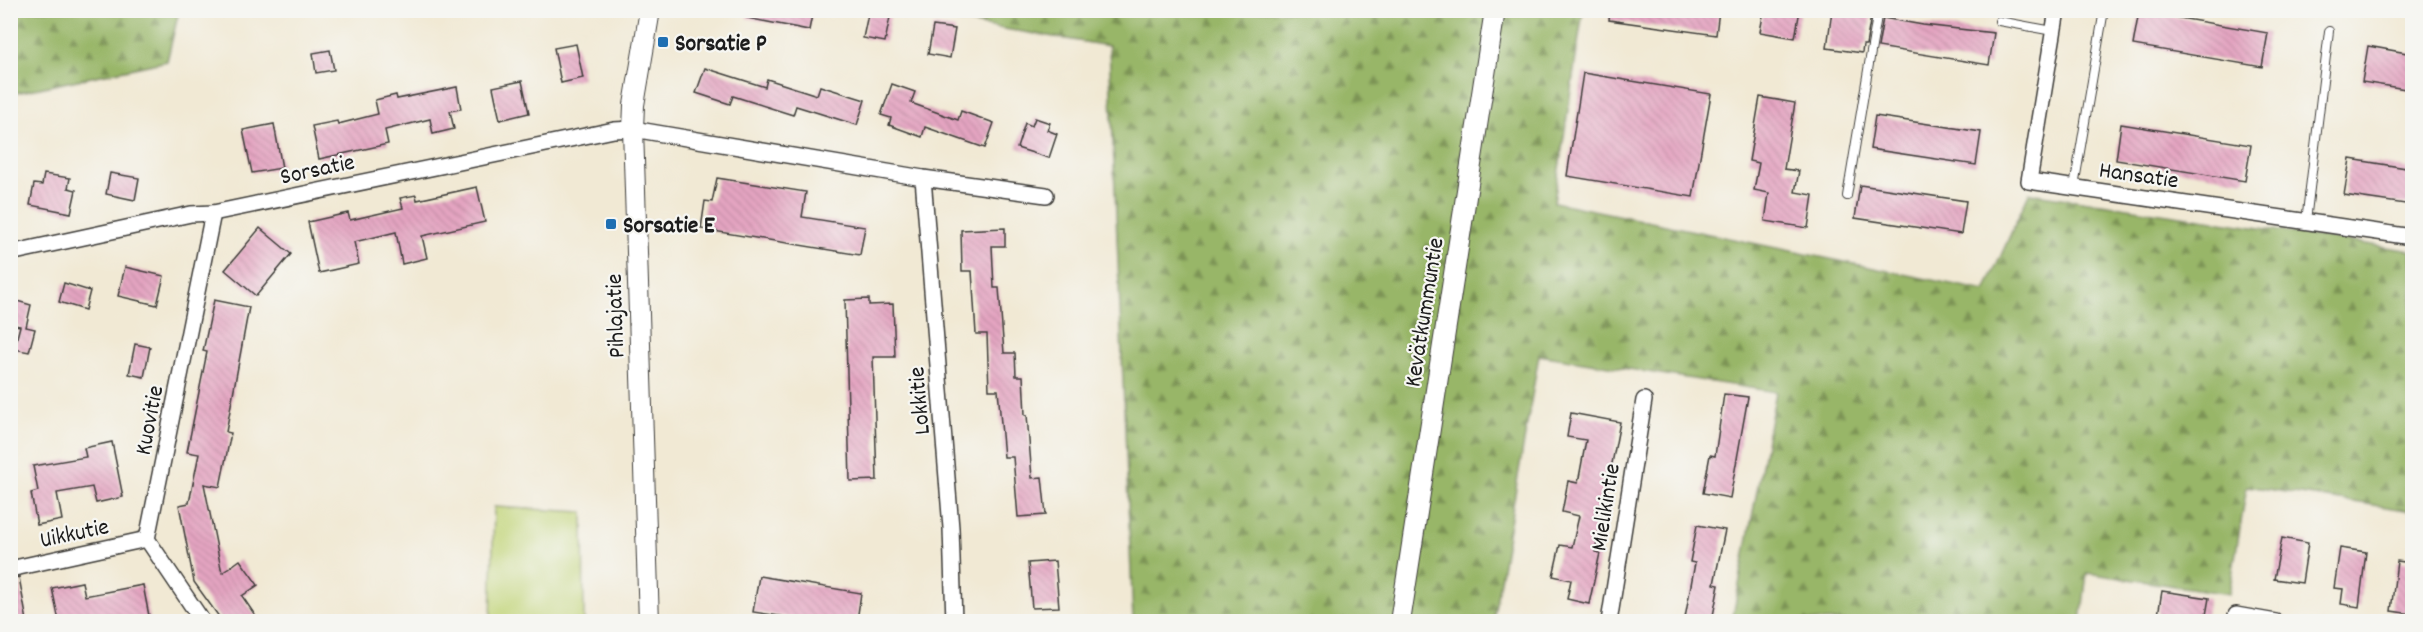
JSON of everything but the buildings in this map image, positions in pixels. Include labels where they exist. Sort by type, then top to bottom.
[{"type":"street","name":"Pihlajatie","points":[[649,621],[633,129],[634,105],[650,10]]},
{"type":"street","name":"Kevätkummuntie","points":[[1400,621],[1495,10]]},
{"type":"street","name":"Hansatie","points":[[2057,10],[2029,181],[2412,237]]},
{"type":"street","points":[[633,129],[923,178],[1046,195]]},
{"type":"street","name":"Sorsatie","points":[[10,253],[191,214],[213,213],[614,130],[633,129]]},
{"type":"street","name":"Lokkitie","points":[[923,178],[951,528],[954,621]]},
{"type":"street","name":"Kuovitie","points":[[147,539],[213,213]]},
{"type":"street","name":"Mielikintie","points":[[1609,621],[1644,400]]},
{"type":"street","points":[[147,539],[203,621]]},
{"type":"street","name":"Uikkutie","points":[[10,569],[147,539]]},
{"type":"street","points":[[2235,621],[2236,615],[2276,621]]},
{"type":"lane","points":[[1846,196],[1878,10]]},
{"type":"lane","points":[[2074,187],[2104,10]]},
{"type":"lane","points":[[1999,21],[2054,30]]},
{"type":"lane","points":[[2306,221],[2329,31]]},
{"type":"green space","points":[[10,11],[179,11],[167,61],[11,94]]},
{"type":"green space","points":[[894,11],[1583,11],[1554,202],[1985,291],[2029,193],[2412,251],[2412,511],[2247,486],[2229,594],[2087,573],[2081,621],[1732,621],[1776,392],[1539,355],[1493,621],[1133,621],[1109,46]]},
{"type":"green space","points":[[494,507],[583,512],[584,621],[491,621]]},
{"type":"place","name":"Sorsatie P","points":[[663,42]]},
{"type":"place","name":"Sorsatie E","points":[[611,224]]}]
